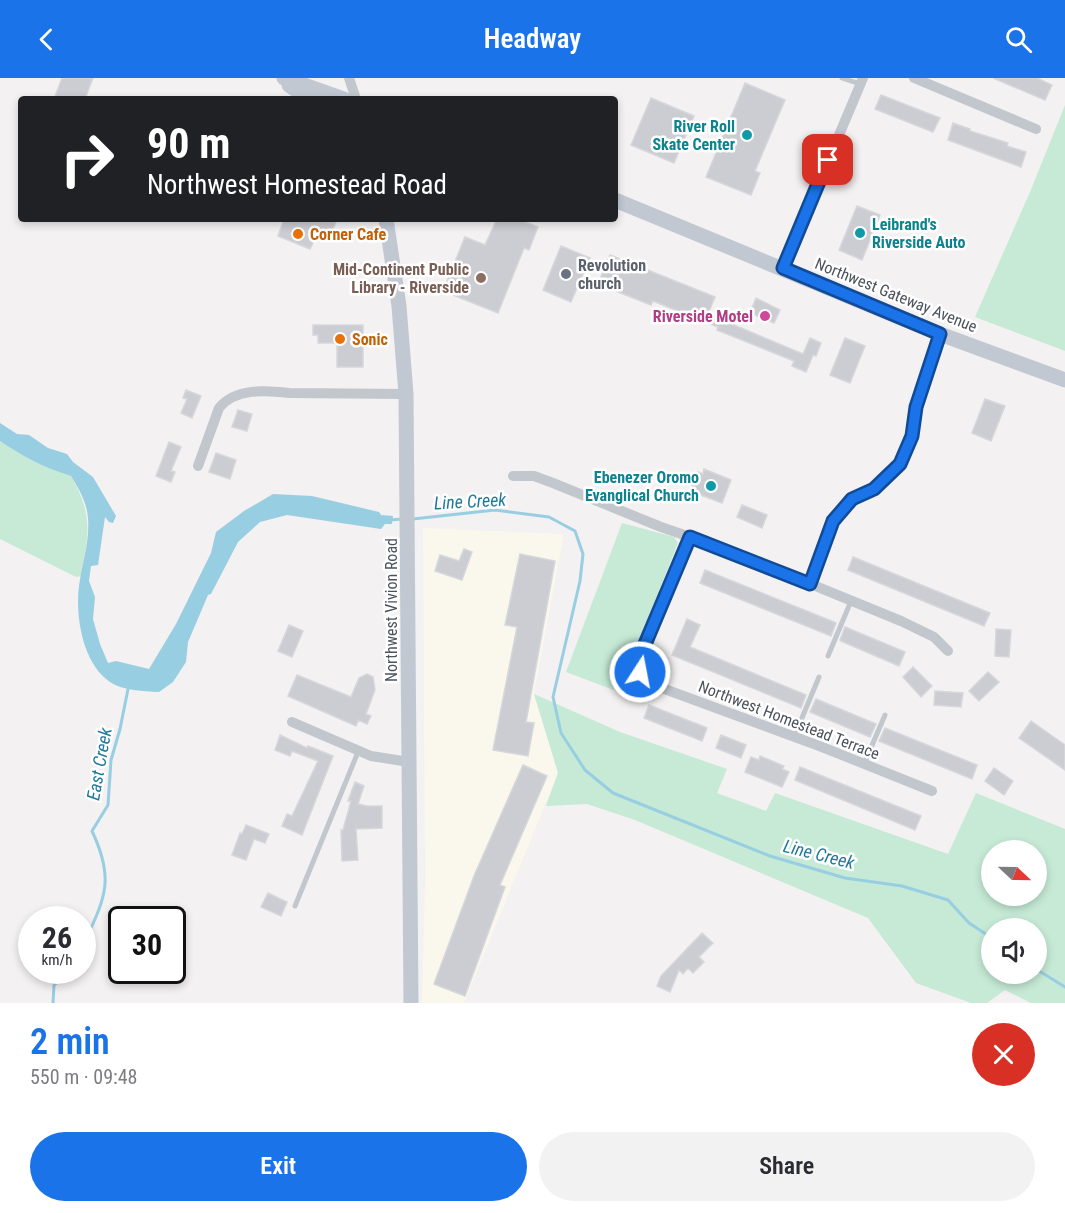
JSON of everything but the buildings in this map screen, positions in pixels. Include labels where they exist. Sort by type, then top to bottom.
[{"type":"main road","points":[[281,78],[305,96]]},
{"type":"main road","points":[[281,78],[335,96]]},
{"type":"main road","name":"Northwest Gateway Avenue","points":[[618,201],[940,334],[1065,380]]},
{"type":"main road","name":"Northwest Vivion Road","points":[[386,222],[399,306],[406,394],[411,1003]]},
{"type":"street","points":[[349,78],[356,96]]},
{"type":"street","points":[[914,78],[1036,129]]},
{"type":"street","points":[[783,268],[862,81]]},
{"type":"street","points":[[810,584],[833,521],[852,499],[874,489],[900,464],[912,436],[916,407],[940,334]]},
{"type":"street","points":[[198,466],[219,408],[225,400],[241,394],[273,391],[406,394]]},
{"type":"street","points":[[513,476],[534,476],[810,584],[934,637],[948,651]]},
{"type":"street","name":"Northwest Homestead Terrace","points":[[690,537],[640,656],[642,677],[651,684],[932,791]]},
{"type":"street","points":[[292,722],[358,752],[409,762]]},
{"type":"lane","points":[[842,78],[862,81]]},
{"type":"lane","points":[[828,656],[850,601]]},
{"type":"lane","points":[[794,737],[819,677]]},
{"type":"lane","points":[[864,764],[885,715]]},
{"type":"lane","points":[[295,906],[358,752]]},
{"type":"shaded area","points":[[423,528],[564,534],[534,693],[558,773],[464,1003],[422,1003],[425,884]]},
{"type":"green space","points":[[1065,105],[1065,351],[975,317]]},
{"type":"green space","points":[[0,441],[34,462],[71,476],[86,514],[87,536],[81,576],[76,577],[0,539]]},
{"type":"green space","points":[[622,523],[674,537],[678,543],[619,692],[566,672]]},
{"type":"green space","points":[[534,694],[620,732],[727,769],[717,793],[766,811],[775,793],[948,854],[976,793],[1065,829],[1065,1003],[1031,1003],[1005,990],[987,1003],[971,1003],[916,983],[868,918],[635,820],[587,804],[546,806],[558,773]]},
{"type":"water","points":[[0,423],[17,434],[29,435],[48,448],[67,454],[73,462],[93,477],[116,516],[113,523],[105,517],[98,565],[91,566],[89,581],[95,597],[93,619],[108,663],[116,661],[149,669],[176,624],[211,553],[216,532],[244,511],[273,494],[312,496],[379,512],[381,515],[393,516],[392,524],[385,524],[381,529],[287,515],[260,522],[238,542],[211,594],[208,595],[188,642],[186,662],[173,682],[159,692],[127,689],[115,685],[101,674],[93,664],[83,639],[78,598],[88,527],[87,512],[82,496],[71,476],[34,462],[0,441]]},
{"type":"waterway","name":"Line Creek","points":[[413,519],[495,510],[549,517],[575,531],[583,554],[580,581],[553,697],[561,733],[585,770],[613,793],[770,856],[845,878],[902,886],[948,900],[969,923],[981,931]]},
{"type":"waterway","name":"Line Creek","points":[[389,520],[403,519]]},
{"type":"waterway","name":"East Creek","points":[[96,916],[101,903],[105,878],[104,864],[92,831],[108,805],[111,760],[129,684]]},
{"type":"waterway","name":"Line Creek","points":[[1047,976],[1065,987]]},
{"type":"waterway","name":"East Creek","points":[[53,1003],[55,984]]},
{"type":"place","name":"River Roll Skate Center","points":[[747,135]]},
{"type":"place","name":"Leibrand's Riverside Auto","points":[[860,233]]},
{"type":"place","name":"Corner Cafe","points":[[298,234]]},
{"type":"place","name":"Revolution church","points":[[566,274]]},
{"type":"place","name":"Mid-Continent Public Library - Riverside","points":[[481,278]]},
{"type":"place","name":"Riverside Motel","points":[[765,316]]},
{"type":"place","name":"Sonic","points":[[340,339]]},
{"type":"place","name":"Ebenezer Oromo Evanglical Church","points":[[711,486]]},
{"type":"route","points":[[640,672],[640,656],[690,537],[810,584],[833,521],[852,499],[874,489],[900,464],[912,436],[916,407],[940,334],[783,268],[828,160]]}]
